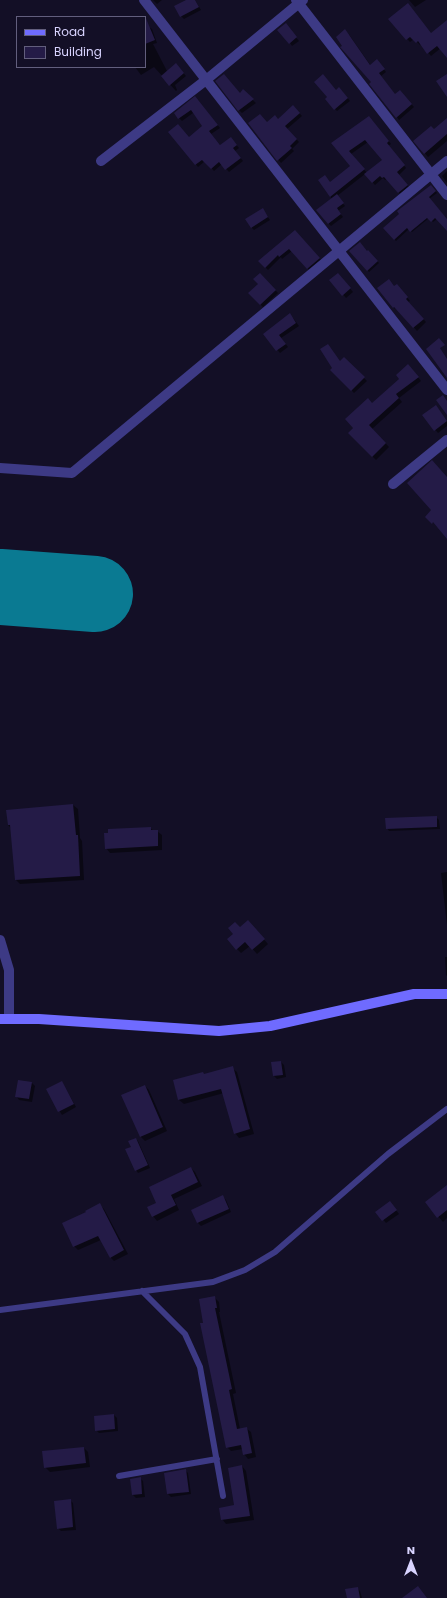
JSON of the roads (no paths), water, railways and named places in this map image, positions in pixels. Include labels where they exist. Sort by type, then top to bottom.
[{"type":"street","points":[[144,0],[447,390]]},
{"type":"street","points":[[101,161],[206,80],[299,1],[447,195]]},
{"type":"street","points":[[0,468],[72,473],[447,161]]},
{"type":"street","points":[[393,484],[447,440]]},
{"type":"street","points":[[0,940],[9,970],[4,1019],[39,1019],[219,1031],[270,1026],[414,994],[447,994]]},
{"type":"lane","points":[[0,1310],[213,1282],[245,1270],[275,1252],[388,1154],[447,1109]]},
{"type":"lane","points":[[142,1291],[185,1334],[200,1367],[223,1496]]},
{"type":"lane","points":[[119,1476],[217,1459]]}]
